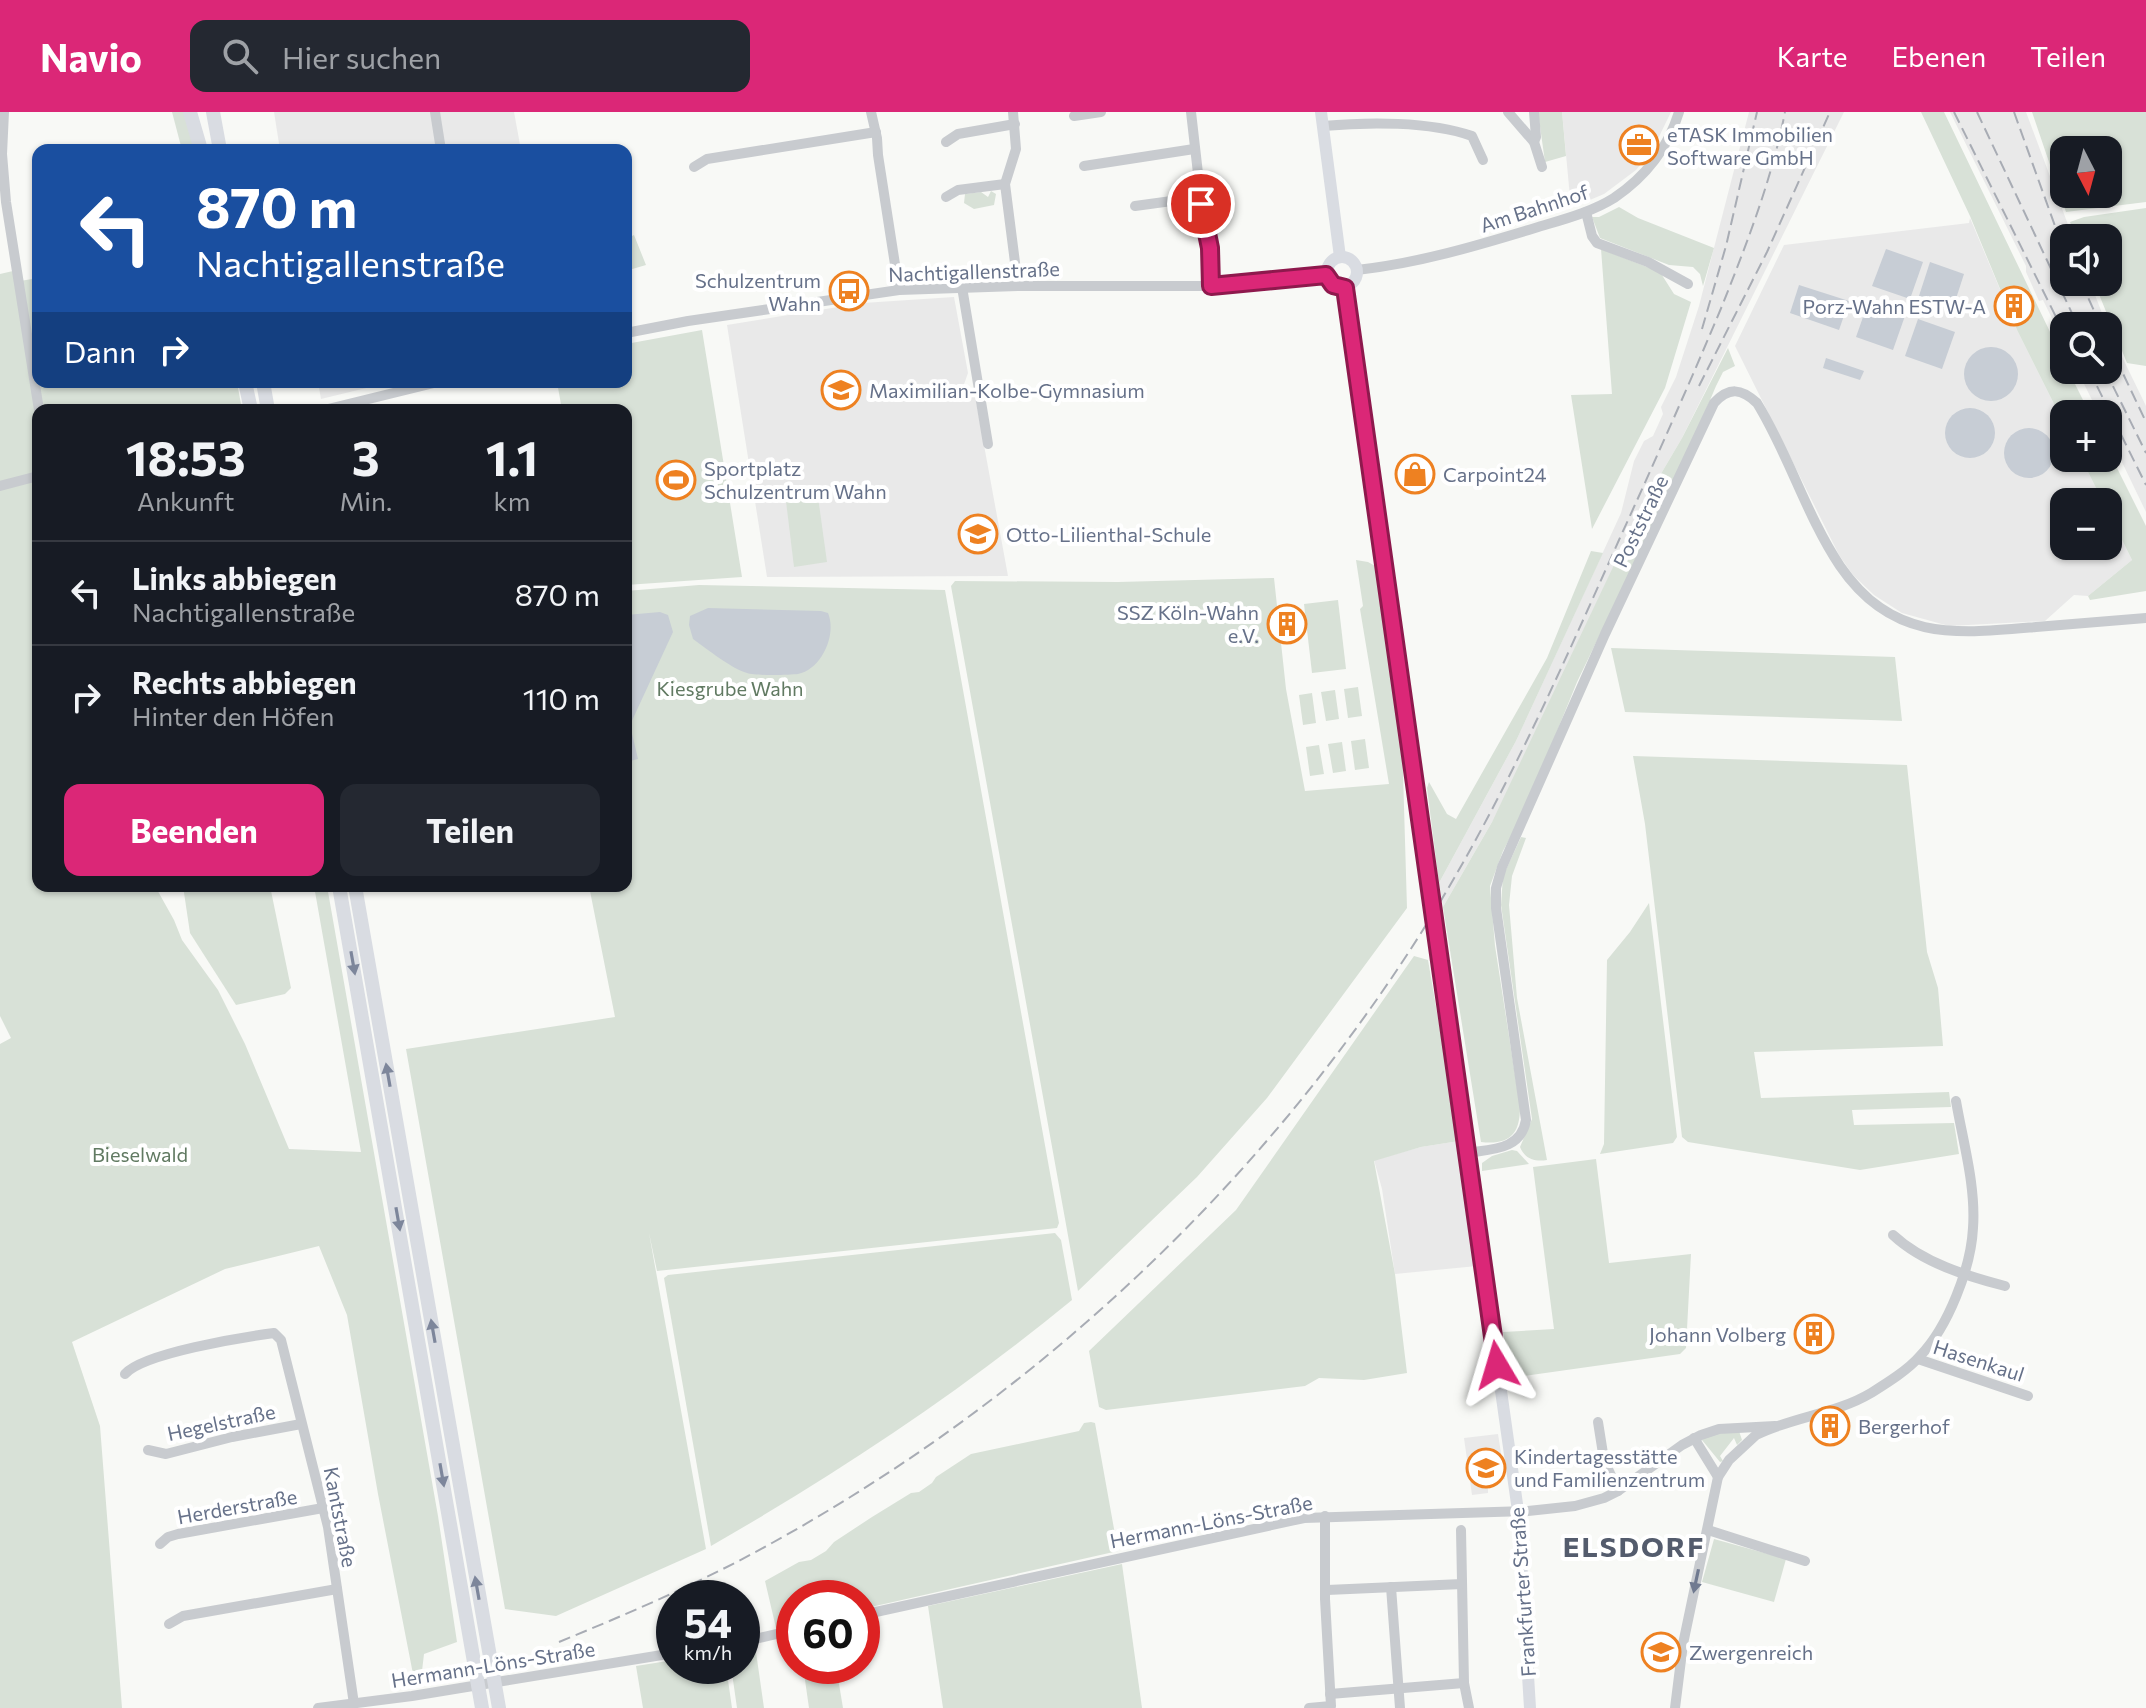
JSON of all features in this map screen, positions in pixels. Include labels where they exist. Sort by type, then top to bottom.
[{"type":"highway","points":[[193,112],[200,144]]},
{"type":"highway","points":[[213,112],[219,144]]},
{"type":"highway","points":[[340,892],[483,1665],[498,1705]]},
{"type":"highway","points":[[356,892],[483,1665],[482,1706]]},
{"type":"main road","points":[[1322,119],[1340,257]]},
{"type":"main road","points":[[1340,257],[1349,259],[1357,270],[1356,279],[1345,288],[1333,285],[1326,275],[1328,265],[1340,257]]},
{"type":"main road","name":"Frankfurter Straße","points":[[1345,288],[1518,1511],[1530,1708]]},
{"type":"street","points":[[4,112],[4,216],[32,371]]},
{"type":"street","points":[[435,112],[440,144]]},
{"type":"street","points":[[871,112],[899,290]]},
{"type":"street","points":[[1013,112],[1016,149],[1005,184],[1018,286]]},
{"type":"street","points":[[1074,116],[1101,112]]},
{"type":"street","points":[[1191,112],[1210,248],[1211,286]]},
{"type":"street","points":[[1508,112],[1534,142],[1542,167]]},
{"type":"street","points":[[1534,112],[1534,142]]},
{"type":"street","name":"Am Bahnhof","points":[[1357,270],[1446,255],[1586,212],[1616,197],[1643,174],[1660,154],[1679,112]]},
{"type":"street","points":[[1322,119],[1452,131],[1472,136],[1483,160]]},
{"type":"street","points":[[946,142],[958,134],[1015,124]]},
{"type":"street","points":[[694,167],[707,159],[876,132]]},
{"type":"street","points":[[1084,166],[1194,149]]},
{"type":"street","points":[[946,197],[958,190],[1005,184]]},
{"type":"street","points":[[1135,206],[1201,197]]},
{"type":"street","points":[[1586,212],[1597,243],[1648,262],[1688,284]]},
{"type":"street","name":"Nachtigallenstraße","points":[[632,332],[899,290],[1018,286],[1211,286],[1326,275]]},
{"type":"street","points":[[962,287],[988,444]]},
{"type":"street","points":[[348,404],[414,388]]},
{"type":"street","name":"Poststraße","points":[[1467,1153],[1512,1143],[1521,1134],[1526,1120],[1496,908],[1496,888],[1502,867],[1605,634],[1714,403],[1722,394],[1733,390],[1743,391],[1757,403],[1839,564],[1861,590],[1894,616],[1924,628],[1965,633],[2146,618]]},
{"type":"street","points":[[0,486],[32,478]]},
{"type":"street","points":[[1675,1708],[1683,1644],[1718,1477],[1726,1463],[1742,1445],[1775,1426],[1866,1395],[1918,1359],[1956,1299],[1973,1230],[1973,1206],[1956,1101]]},
{"type":"street","points":[[1893,1235],[1904,1245],[1963,1275],[2005,1286]]},
{"type":"street","name":"Kantstraße","points":[[125,1374],[135,1364],[198,1347],[274,1333],[281,1340],[323,1508],[354,1704]]},
{"type":"street","name":"Hasenkaul","points":[[1918,1359],[2028,1396]]},
{"type":"street","points":[[1598,1422],[1604,1460],[1618,1491]]},
{"type":"street","name":"Hegelstraße","points":[[148,1450],[166,1454],[301,1424]]},
{"type":"street","points":[[1718,1477],[1694,1438],[1719,1429],[1775,1426]]},
{"type":"street","name":"Hermann-Löns-Straße","points":[[880,1611],[1304,1518],[1518,1511],[1575,1506],[1618,1491],[1694,1438]]},
{"type":"street","name":"Herderstraße","points":[[160,1544],[178,1534],[323,1508]]},
{"type":"street","points":[[1309,1708],[1331,1706],[1325,1599],[1325,1516]]},
{"type":"street","points":[[1461,1530],[1464,1683],[1469,1708]]},
{"type":"street","points":[[1708,1530],[1805,1561]]},
{"type":"street","points":[[1327,1590],[1462,1584]]},
{"type":"street","points":[[1391,1587],[1400,1708]]},
{"type":"street","points":[[169,1624],[183,1616],[337,1589]]},
{"type":"street","name":"Hermann-Löns-Straße","points":[[318,1708],[656,1656]]},
{"type":"street","points":[[1330,1694],[1464,1683]]},
{"type":"shaded area","points":[[274,112],[514,112],[520,144],[279,144]]},
{"type":"shaded area","points":[[1562,112],[1671,112],[1653,149],[1636,170],[1604,194],[1571,208]]},
{"type":"shaded area","points":[[1749,112],[1844,112],[1682,438],[1642,506],[1522,763],[1443,907],[1439,883],[1516,741],[1621,513],[1634,461],[1644,441],[1653,436],[1663,414],[1661,407],[1676,377],[1699,306]]},
{"type":"shaded area","points":[[1950,112],[2026,112],[2050,176],[2050,208],[2062,208],[2068,224],[2050,224],[2050,296],[2095,296],[2102,312],[2050,314],[2043,300],[2039,301],[2026,266]]},
{"type":"shaded area","points":[[1970,218],[2017,330],[2052,400],[2050,472],[2088,472],[2096,488],[2050,488],[2050,560],[2122,560],[2122,540],[2132,560],[2088,596],[2074,595],[2045,621],[1949,626],[1902,613],[1874,595],[1853,575],[1839,555],[1735,346],[1784,245],[1969,223]]},
{"type":"shaded area","points":[[1886,249],[1923,262],[1910,299],[1872,286]]},
{"type":"shaded area","points":[[1930,262],[1964,274],[1952,311],[1918,299]]},
{"type":"shaded area","points":[[1799,285],[1849,301],[1839,330],[1790,313]]},
{"type":"shaded area","points":[[954,297],[968,373],[962,390],[963,397],[975,396],[1008,576],[767,577],[727,325],[863,303]]},
{"type":"shaded area","points":[[1869,300],[1906,313],[1893,350],[1856,337]]},
{"type":"shaded area","points":[[1918,319],[1955,332],[1942,369],[1905,356]]},
{"type":"shaded area","points":[[1991,347],[2010,355],[2018,374],[2010,393],[1991,401],[1972,393],[1964,374],[1972,355]]},
{"type":"shaded area","points":[[2122,357],[2146,406],[2146,512],[2122,462],[2122,400],[2092,400],[2084,384],[2122,384]]},
{"type":"shaded area","points":[[1826,358],[1864,371],[1860,380],[1823,368]]},
{"type":"shaded area","points":[[319,388],[366,388],[321,399]]},
{"type":"shaded area","points":[[1970,408],[1988,415],[1995,433],[1988,451],[1970,458],[1952,451],[1945,433],[1952,415]]},
{"type":"shaded area","points":[[2029,428],[2047,435],[2050,440],[2050,466],[2047,471],[2029,478],[2011,471],[2004,453],[2011,435]]},
{"type":"shaded area","points":[[708,608],[821,611],[828,613],[829,640],[820,658],[807,671],[788,675],[747,673],[693,639],[690,616]]},
{"type":"shaded area","points":[[660,612],[668,615],[673,632],[632,721],[632,614]]},
{"type":"shaded area","points":[[632,734],[638,759],[632,760]]},
{"type":"shaded area","points":[[1459,1141],[1477,1266],[1395,1274],[1382,1189],[1374,1160],[1421,1147]]},
{"type":"shaded area","name":"Kindertagesstätte und Familienzentrum","points":[[1498,1434],[1505,1479],[1488,1481],[1488,1493],[1472,1495],[1464,1438]]},
{"type":"green space","points":[[172,112],[186,112],[193,144],[180,144]]},
{"type":"green space","points":[[1538,112],[1562,112],[1566,156],[1545,162]]},
{"type":"green space","points":[[1921,112],[1944,112],[2050,332],[2050,384],[2075,384],[2083,400],[2052,400],[2017,330],[1970,216]]},
{"type":"green space","points":[[2032,112],[2146,112],[2146,202],[2122,205],[2122,136],[2050,136],[2050,165]]},
{"type":"green space","points":[[991,191],[996,194],[994,205],[974,209],[964,203],[965,194],[981,192],[988,197]]},
{"type":"green space","points":[[1619,207],[1638,218],[1714,248],[1703,286],[1700,274],[1693,267],[1669,265],[1600,238],[1592,217],[1599,217]]},
{"type":"green space","points":[[2065,208],[2098,208],[2066,212]]},
{"type":"green space","points":[[2146,208],[2146,366],[2127,363],[2122,351],[2122,312],[2106,312],[2100,296],[2122,296],[2122,224],[2071,224],[2084,217]]},
{"type":"green space","points":[[632,236],[646,265],[632,269]]},
{"type":"green space","points":[[1601,249],[1660,272],[1674,294],[1691,302],[1665,388],[1592,529],[1571,395],[1612,394]]},
{"type":"green space","name":"Bieselwald","points":[[13,271],[35,404],[32,404],[32,892],[158,892],[182,940],[218,990],[245,1044],[289,1149],[361,1152],[315,892],[328,892],[438,1516],[457,1642],[424,1654],[422,1671],[413,1674],[347,1315],[319,1246],[225,1269],[72,1342],[100,1426],[122,1708],[0,1708],[0,1044],[11,1038],[0,1016],[0,274]]},
{"type":"green space","points":[[32,279],[32,348],[20,281]]},
{"type":"green space","name":"Sportplatz Schulzentrum Wahn","points":[[702,330],[742,577],[632,585],[632,404],[561,404],[558,388],[632,388],[632,343]]},
{"type":"green space","points":[[1728,348],[1735,366],[1723,372],[1716,386],[1688,452],[1577,682],[1490,886],[1495,946],[1520,1107],[1518,1125],[1511,1136],[1499,1142],[1481,1142],[1443,907],[1492,822],[1642,506],[1682,438]]},
{"type":"green space","points":[[39,388],[238,388],[241,404],[42,404]]},
{"type":"green space","points":[[2088,472],[2119,472],[2146,526],[2146,591],[2090,600],[2088,596],[2132,560],[2122,540],[2122,488],[2096,488]]},
{"type":"green space","points":[[818,497],[827,562],[794,567],[786,501]]},
{"type":"green space","points":[[1591,551],[1603,553],[1516,741],[1439,883],[1427,788],[1429,782],[1447,814],[1456,819],[1547,658]]},
{"type":"green space","points":[[1356,560],[1377,567],[1402,739],[1407,908],[1267,1098],[1197,1177],[1078,1291],[951,586],[955,581],[1118,582],[1274,578],[1286,689],[1305,791],[1389,784],[1360,609],[1363,606]]},
{"type":"green space","name":"Kiesgrube Wahn","points":[[699,585],[945,590],[1059,1223],[1057,1228],[657,1271],[649,1233],[706,1549],[556,1616],[505,1609],[406,1049],[615,1017],[590,892],[632,892],[632,591]]},
{"type":"green space","points":[[1338,600],[1346,669],[1312,673],[1304,604]]},
{"type":"green space","points":[[1611,648],[1895,657],[1902,721],[1625,712]]},
{"type":"green space","points":[[1358,687],[1362,716],[1348,718],[1344,689]]},
{"type":"green space","points":[[1335,690],[1339,719],[1326,721],[1321,692]]},
{"type":"green space","points":[[1312,693],[1316,723],[1303,725],[1299,695]]},
{"type":"green space","points":[[1365,739],[1369,768],[1355,770],[1351,741]]},
{"type":"green space","points":[[1342,742],[1346,771],[1333,773],[1328,744]]},
{"type":"green space","points":[[1319,745],[1324,774],[1310,776],[1306,747]]},
{"type":"green space","points":[[1633,756],[1907,765],[1927,952],[1938,988],[1943,1046],[1754,1052],[1761,1098],[1949,1092],[1951,1107],[1852,1110],[1854,1125],[1954,1123],[1959,1154],[1860,1170],[1688,1142],[1682,1137],[1645,824]]},
{"type":"green space","points":[[1521,837],[1526,838],[1512,876],[1509,905],[1517,998],[1547,1160],[1543,1161],[1528,1157],[1520,1147],[1532,1119],[1501,905],[1503,876]]},
{"type":"green space","points":[[184,892],[271,892],[291,988],[285,994],[236,1005],[190,933]]},
{"type":"green space","points":[[1649,903],[1677,1137],[1673,1143],[1600,1154],[1604,1144],[1607,960]]},
{"type":"green space","points":[[1414,956],[1428,960],[1459,1141],[1421,1147],[1374,1161],[1395,1274],[1407,1373],[1364,1380],[1319,1378],[1305,1386],[1106,1410],[1099,1407],[1089,1351],[1236,1210]]},
{"type":"green space","points":[[1517,1151],[1529,1164],[1482,1171],[1482,1163],[1492,1156]]},
{"type":"green space","points":[[1596,1159],[1609,1263],[1691,1254],[1686,1348],[1680,1354],[1510,1378],[1503,1332],[1554,1329],[1533,1167]]},
{"type":"green space","points":[[1055,1233],[1061,1240],[1072,1300],[986,1367],[897,1430],[711,1546],[664,1278],[668,1275]]},
{"type":"green space","points":[[1084,1423],[1095,1423],[1118,1551],[880,1605],[880,1580],[776,1580],[776,1628],[765,1581],[826,1551],[834,1542],[911,1493],[919,1492],[971,1454],[1079,1431]]},
{"type":"green space","points":[[1739,1431],[1742,1440],[1737,1445],[1734,1438],[1720,1456],[1723,1461],[1720,1462],[1702,1440],[1709,1435]]},
{"type":"green space","points":[[1714,1539],[1786,1559],[1774,1602],[1702,1582]]},
{"type":"green space","points":[[1122,1564],[1142,1708],[943,1708],[928,1606]]},
{"type":"green space","points":[[656,1663],[656,1684],[729,1684],[732,1708],[643,1708],[636,1666]]},
{"type":"green space","points":[[760,1680],[764,1708],[737,1708],[734,1684],[760,1684]]},
{"type":"green space","points":[[806,1684],[839,1684],[843,1708],[809,1708]]},
{"type":"railway","points":[[1702,329],[1726,246],[1757,112]]},
{"type":"railway","points":[[559,1642],[667,1596],[772,1543],[869,1486],[961,1422],[1050,1353],[1135,1278],[1214,1199],[1289,1115],[1358,1026],[1421,933],[1503,789],[1574,640],[1722,306],[1766,186],[1785,112]]},
{"type":"railway","points":[[1699,386],[1767,252],[1830,112]]},
{"type":"railway","points":[[1954,112],[2054,312]]},
{"type":"railway","points":[[1977,112],[2071,312]]},
{"type":"railway","points":[[2014,112],[2054,224]]},
{"type":"railway","points":[[2087,296],[2095,312]]},
{"type":"railway","points":[[2122,371],[2146,422]]},
{"type":"railway","points":[[2096,384],[2146,485]]},
{"type":"railway","points":[[2112,384],[2146,453]]},
{"type":"place","name":"eTASK Immobilien Software GmbH","points":[[1639,145]]},
{"type":"place","name":"Schulzentrum Wahn","points":[[849,291]]},
{"type":"place","name":"Porz-Wahn ESTW-A","points":[[2014,306]]},
{"type":"place","name":"Maximilian-Kolbe-Gymnasium","points":[[841,390]]},
{"type":"place","name":"Carpoint24","points":[[1415,474]]},
{"type":"place","name":"Sportplatz Schulzentrum Wahn","points":[[676,480]]},
{"type":"place","name":"Otto-Lilienthal-Schule","points":[[978,534]]},
{"type":"place","name":"SSZ Köln-Wahn e.V.","points":[[1287,624]]},
{"type":"place","name":"Johann Volberg","points":[[1814,1334]]},
{"type":"place","name":"Bergerhof","points":[[1830,1426]]},
{"type":"place","name":"Kindertagesstätte und Familienzentrum","points":[[1486,1468]]},
{"type":"place","name":"Zwergenreich","points":[[1661,1652]]},
{"type":"district","name":"ELSDORF","points":[[1634,1546]]},
{"type":"route","points":[[1201,204],[1210,248],[1211,286],[1326,275],[1333,285],[1345,288],[1497,1365]]}]
